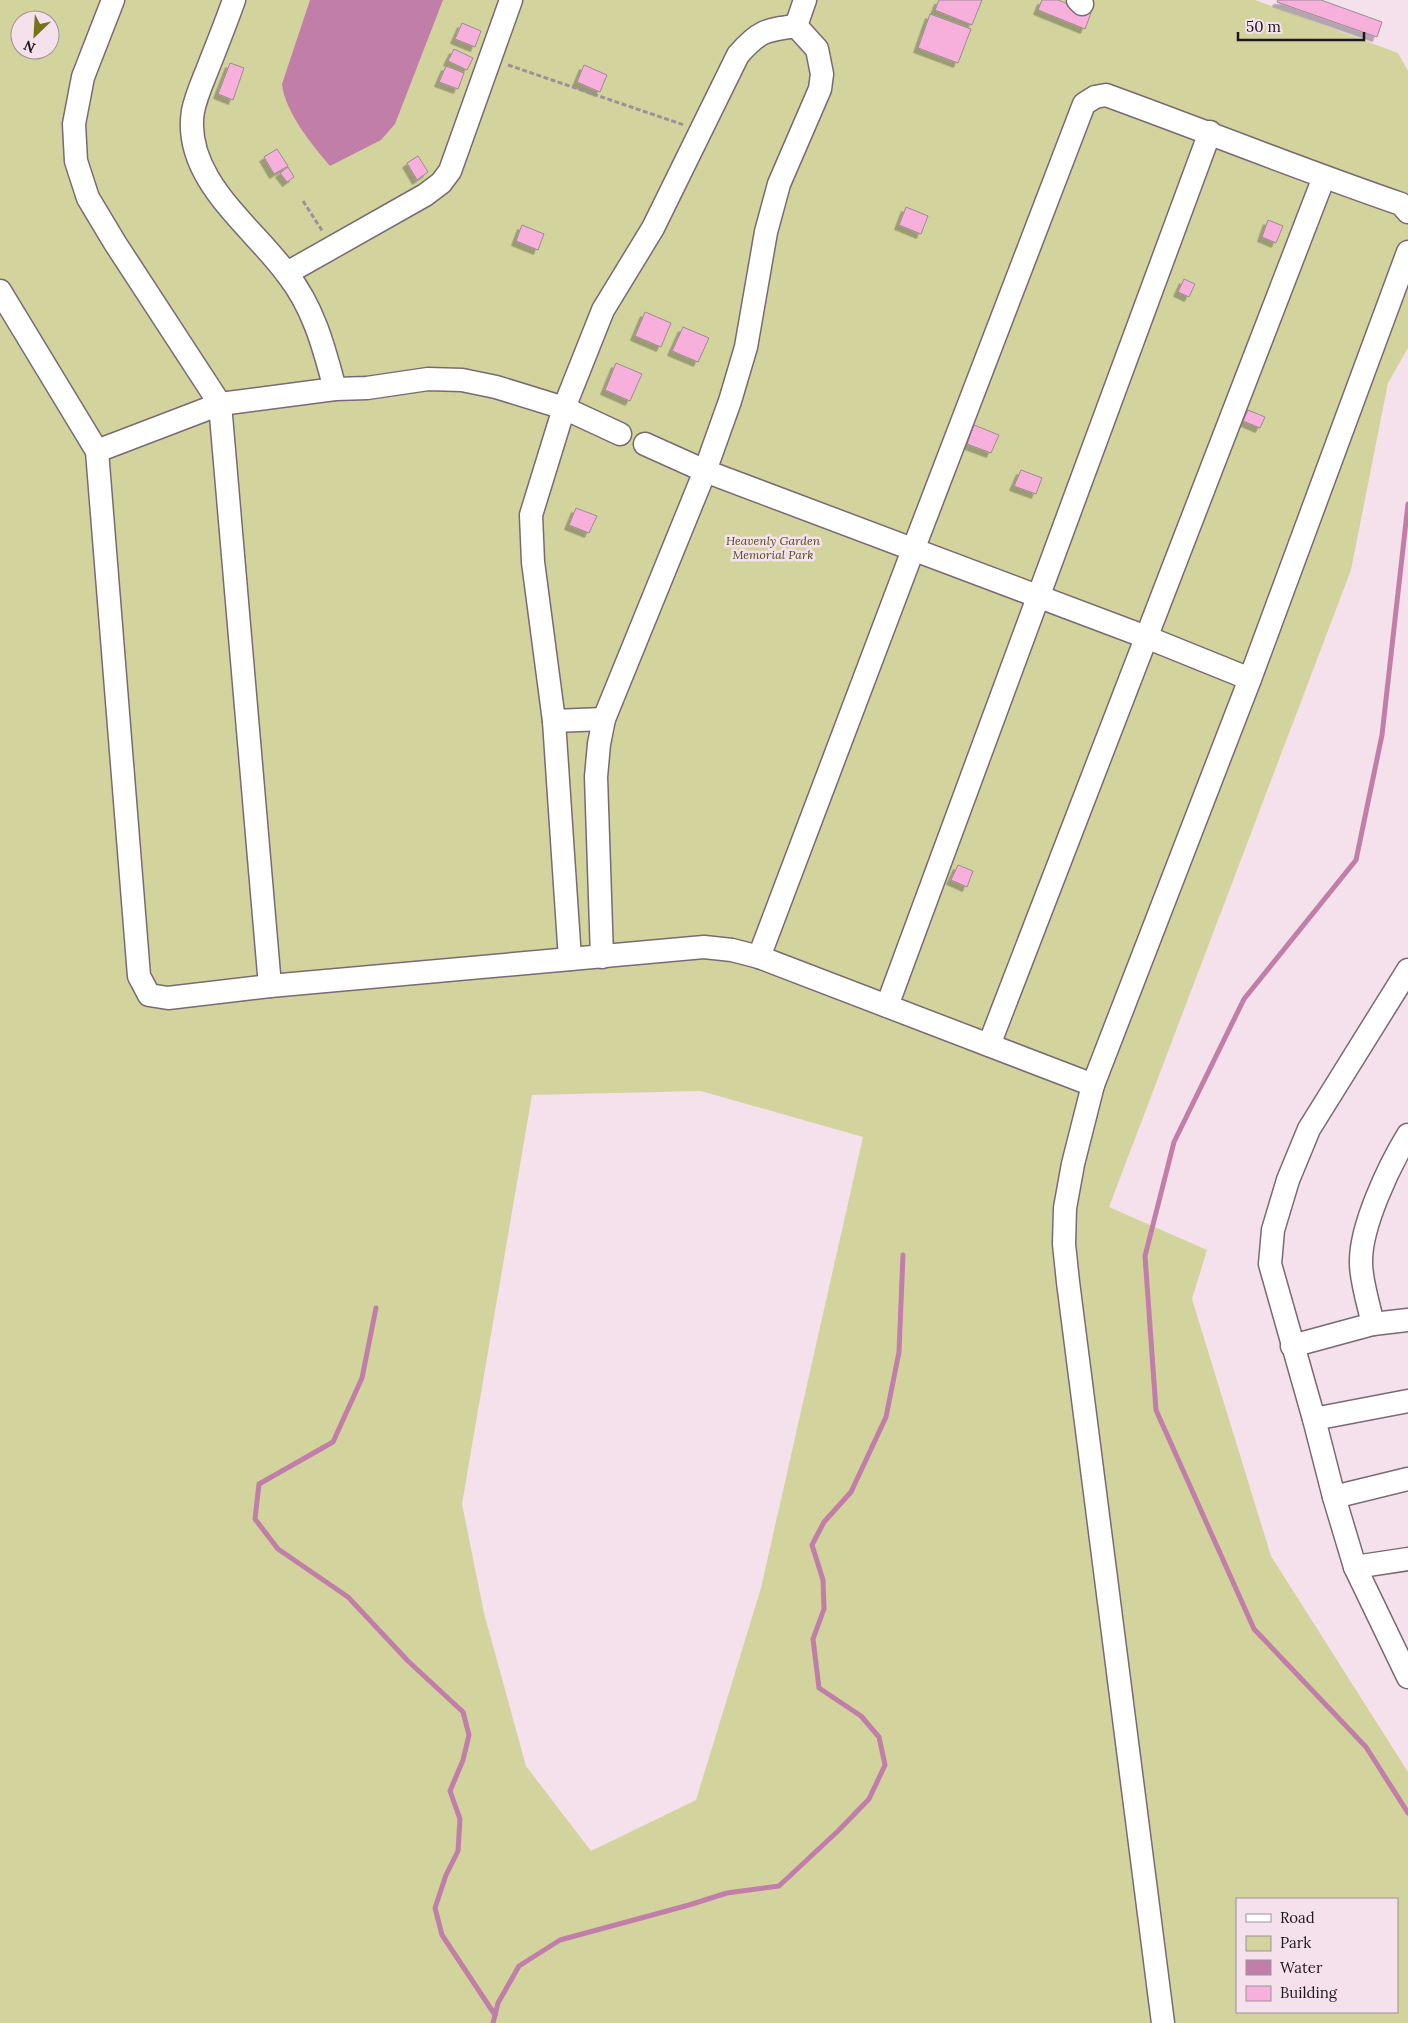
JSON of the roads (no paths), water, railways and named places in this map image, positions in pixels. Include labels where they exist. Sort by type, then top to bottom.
[{"type":"street","points":[[113,0],[83,77],[74,124],[76,161],[88,198],[220,404],[270,986]]},
{"type":"street","points":[[234,0],[194,111],[193,134],[200,159],[214,188],[246,229],[287,273],[309,307],[322,338],[335,389]]},
{"type":"street","points":[[287,273],[425,196],[441,183],[450,171],[511,0]]},
{"type":"street","points":[[796,26],[805,0]]},
{"type":"street","points":[[570,959],[554,721],[533,562],[531,515],[564,408],[603,310],[653,228],[738,56],[753,38],[768,30],[796,26]]},
{"type":"street","points":[[602,957],[596,777],[599,744],[604,719],[705,471],[730,401],[746,347],[766,232],[779,184],[820,88],[822,74],[817,49],[796,26]]},
{"type":"street","points":[[759,957],[1084,104],[1095,97],[1106,95],[1401,204],[1408,212]]},
{"type":"street","points":[[887,1006],[1210,132]]},
{"type":"street","points":[[989,1044],[1324,177]]},
{"type":"street","points":[[1163,2023],[1064,1244],[1065,1208],[1072,1164],[1093,1086],[1250,679],[1408,252]]},
{"type":"street","points":[[0,291],[97,451],[139,976],[149,995],[168,998],[270,986],[704,947],[732,950],[759,957],[989,1044],[1093,1086]]},
{"type":"street","points":[[97,451],[220,404],[335,389],[367,388],[428,379],[462,380],[496,387],[564,408],[620,434]]},
{"type":"street","points":[[645,444],[705,471],[1146,637],[1250,679]]},
{"type":"street","points":[[554,721],[604,719]]},
{"type":"street","points":[[1408,970],[1309,1129],[1288,1180],[1273,1230],[1270,1264],[1355,1567],[1401,1647],[1408,1677]]},
{"type":"street","points":[[1373,1324],[1361,1263],[1365,1237],[1372,1211],[1394,1158],[1408,1135]]},
{"type":"street","points":[[1292,1346],[1373,1324],[1408,1320]]},
{"type":"street","points":[[1314,1419],[1408,1401]]},
{"type":"street","points":[[1334,1497],[1408,1479]]},
{"type":"street","points":[[1355,1567],[1408,1560]]},
{"type":"water","points":[[310,0],[443,0],[395,124],[381,140],[330,166],[300,128],[288,106],[282,84]]},
{"type":"waterway","points":[[1408,504],[1382,735],[1356,860],[1244,999],[1174,1142],[1145,1256],[1156,1410],[1254,1629],[1366,1747],[1408,1813]]},
{"type":"waterway","points":[[493,2023],[498,2003],[519,1966],[560,1940],[727,1893],[779,1886],[869,1799],[885,1765],[879,1737],[861,1716],[819,1688],[813,1639],[824,1609],[823,1580],[812,1545],[824,1522],[851,1492],[886,1417],[899,1352],[903,1255]]},
{"type":"waterway","points":[[376,1308],[362,1378],[333,1442],[259,1484],[255,1519],[278,1549],[348,1597],[408,1661],[463,1712],[469,1735],[463,1760],[450,1791],[460,1819],[458,1851],[446,1875],[435,1908],[442,1935],[495,2015]]},
{"type":"park label","name":"Heavenly Garden Memorial Park","points":[[773,548]]}]
